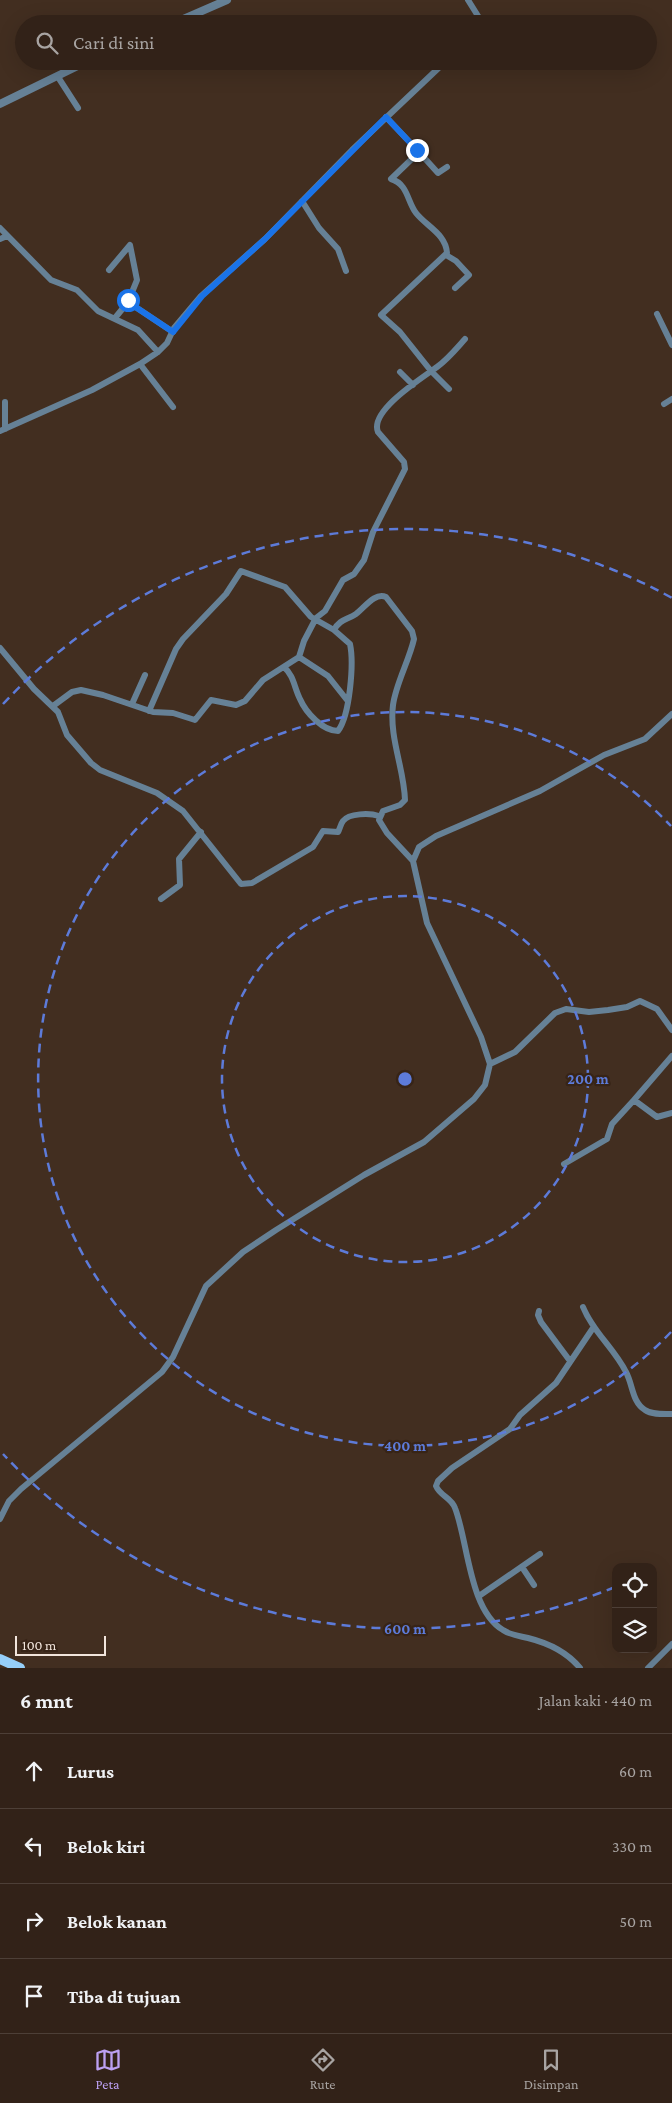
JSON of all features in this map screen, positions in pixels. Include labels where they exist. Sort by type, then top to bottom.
[{"type":"main road","points":[[0,1659],[20,1668]]},
{"type":"street","points":[[193,15],[227,0]]},
{"type":"street","points":[[468,0],[477,15]]},
{"type":"street","points":[[0,104],[71,70]]},
{"type":"street","points":[[5,402],[3,430],[92,390],[158,352],[168,343],[173,332],[202,296],[265,239],[386,117],[436,70]]},
{"type":"street","points":[[58,77],[78,108]]},
{"type":"street","points":[[386,117],[438,173],[447,167]]},
{"type":"street","points":[[419,152],[392,179],[404,188],[414,211],[440,236],[446,248],[446,255],[381,315],[400,332],[431,371],[449,389]]},
{"type":"street","points":[[302,201],[319,228],[338,249],[346,272]]},
{"type":"street","points":[[0,228],[51,280],[77,290],[98,311],[138,330],[158,352]]},
{"type":"street","points":[[0,239],[7,236]]},
{"type":"street","points":[[109,270],[130,245],[137,280],[128,302],[114,318]]},
{"type":"street","points":[[446,255],[456,261],[469,275],[455,288]]},
{"type":"street","points":[[128,302],[173,332]]},
{"type":"street","points":[[657,314],[672,345]]},
{"type":"street","points":[[52,706],[72,692],[81,690],[132,704],[149,711],[173,713],[195,720],[211,700],[236,704],[245,702],[264,680],[299,657],[304,641],[315,620],[325,611],[343,580],[354,574],[364,560],[374,532],[405,469],[404,462],[382,438],[376,426],[386,407],[451,355],[465,340]]},
{"type":"street","points":[[140,364],[173,407]]},
{"type":"street","points":[[400,372],[413,385]]},
{"type":"street","points":[[664,404],[672,399]]},
{"type":"street","points":[[149,711],[164,671],[183,639],[226,594],[241,571],[285,587],[315,620],[346,639],[350,646],[352,674],[340,730],[335,731],[315,719],[300,702],[292,675],[284,667]]},
{"type":"street","points":[[1,1513],[21,1489],[162,1372],[172,1357],[206,1286],[243,1252],[364,1175],[424,1142],[474,1099],[485,1085],[490,1064],[482,1037],[432,937],[413,861],[387,833],[378,820],[383,811],[400,805],[405,800],[403,777],[394,746],[393,706],[414,636],[391,600],[383,595],[375,598],[353,616],[345,618],[334,630]]},
{"type":"street","points":[[0,648],[34,689],[52,706],[71,741],[95,767],[157,793],[183,811],[238,882],[249,885],[313,847],[323,831],[338,832],[342,822],[348,817],[368,813],[379,816]]},
{"type":"street","points":[[299,657],[328,676],[347,700]]},
{"type":"street","points":[[132,704],[145,674]]},
{"type":"street","points":[[413,861],[416,852],[430,839],[540,791],[604,755],[645,739],[672,714]]},
{"type":"street","points":[[161,900],[180,885],[178,859],[201,832]]},
{"type":"street","points":[[490,1064],[515,1052],[555,1013],[566,1008],[589,1012],[627,1008],[640,1001],[657,1009],[672,1030]]},
{"type":"street","points":[[564,1164],[607,1139],[612,1124],[672,1056]]},
{"type":"street","points":[[634,1100],[657,1117],[672,1113]]},
{"type":"street","points":[[582,1307],[593,1328],[626,1372],[640,1406],[652,1414],[672,1414]]},
{"type":"street","points":[[539,1312],[538,1315],[541,1322],[570,1361]]},
{"type":"street","points":[[580,1668],[562,1651],[502,1630],[495,1624],[478,1596],[470,1578],[464,1539],[452,1500],[439,1491],[436,1483],[452,1468],[510,1429],[520,1415],[556,1383],[593,1328]]},
{"type":"street","points":[[478,1596],[540,1554]]},
{"type":"street","points":[[522,1567],[534,1584]]},
{"type":"street","points":[[650,1667],[672,1644]]},
{"type":"route","points":[[128,300],[128,302],[173,332],[174,328],[191,307],[265,239],[335,169],[345,156],[386,117],[417,150]]}]
